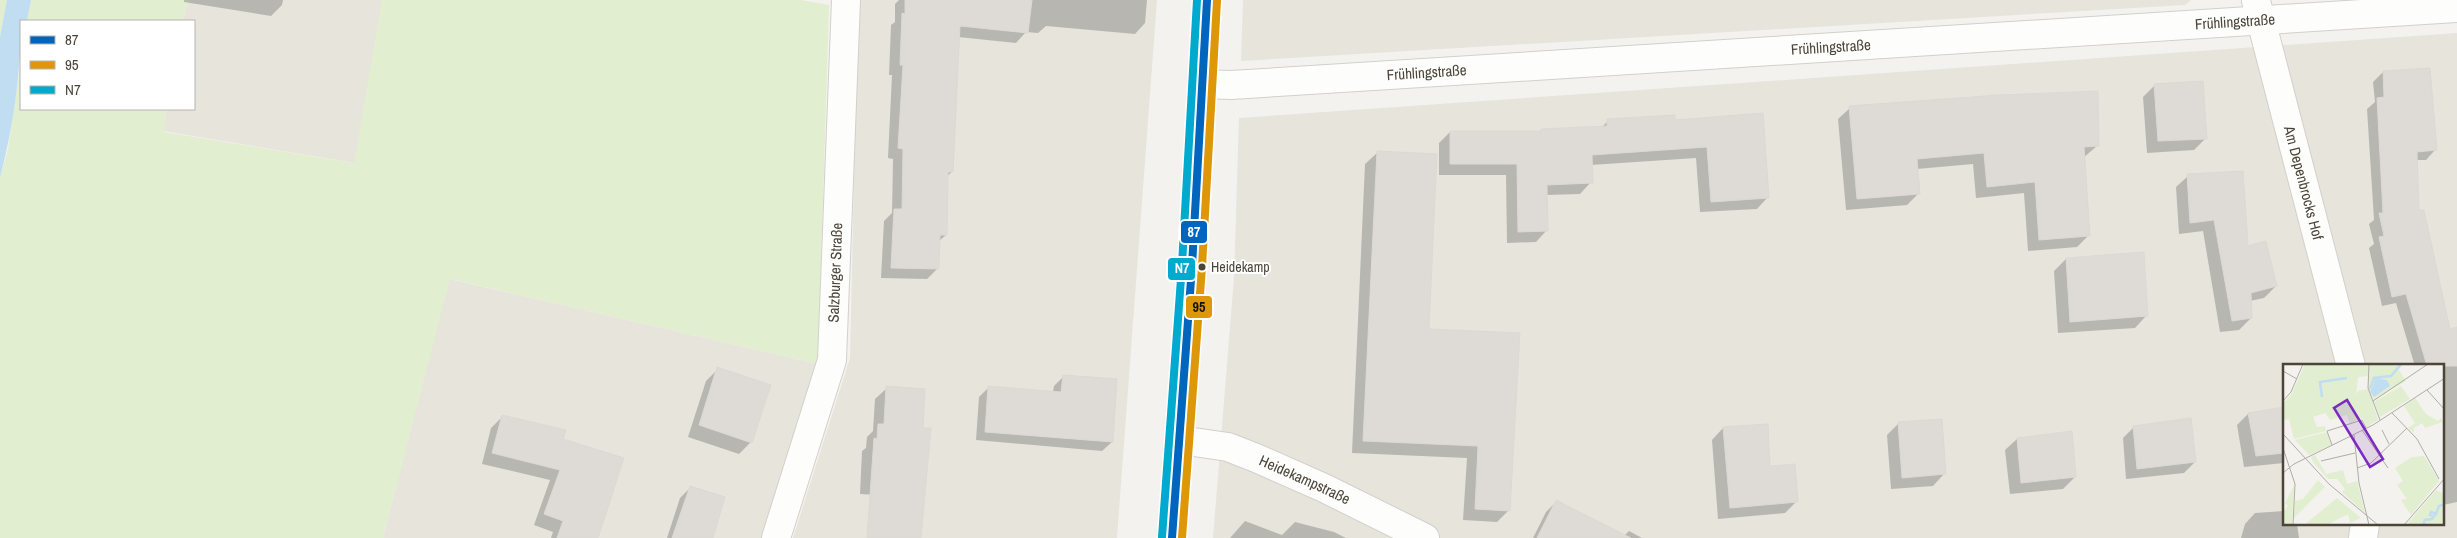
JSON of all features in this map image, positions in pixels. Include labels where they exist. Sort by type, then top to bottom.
[{"type":"main road","points":[[1172,538],[1180,440],[1207,0]]},
{"type":"street","name":"Salzburger Straße","points":[[776,538],[832,360],[846,0]]},
{"type":"street","name":"Frühlingstraße","points":[[1203,84],[1231,85],[1284,82],[2258,9],[2457,8]]},
{"type":"street","name":"Am Depenbrocks Hof","points":[[2258,9],[2350,364]]},
{"type":"street","name":"Heidekampstraße","points":[[1180,440],[1228,447],[1256,458],[1324,488],[1425,538]]},
{"type":"shaded area","points":[[188,0],[382,0],[355,163],[163,131],[167,110],[195,110],[195,20],[183,20]]},
{"type":"shaded area","points":[[858,0],[1157,0],[1117,538],[793,538],[850,358]]},
{"type":"shaded area","points":[[1243,0],[2191,0],[2185,5],[1241,61]]},
{"type":"shaded area","points":[[2457,33],[2457,538],[1213,538],[1234,277],[1239,118]]},
{"type":"shaded area","points":[[449,279],[818,364],[761,538],[383,538]]},
{"type":"green space","points":[[0,0],[7,0],[0,37]]},
{"type":"green space","points":[[31,0],[188,0],[183,20],[27,20]]},
{"type":"green space","points":[[382,0],[801,0],[829,5],[818,364],[450,279],[383,538],[0,538],[0,178],[8,149],[20,68],[20,110],[167,110],[164,132],[354,163]]},
{"type":"water","points":[[7,0],[31,0],[27,20],[20,20],[20,61],[9,139],[0,178],[0,37]]},
{"type":"building","points":[[905,0],[1032,0],[1028,33],[960,26],[953,172],[948,172],[947,235],[940,235],[939,269],[891,268],[894,209],[902,209],[903,149],[898,148],[903,65],[900,65],[902,13],[905,14]]},
{"type":"building","points":[[2430,68],[2437,150],[2417,152],[2419,210],[2424,210],[2450,329],[2457,327],[2457,366],[2426,364],[2406,294],[2392,297],[2379,237],[2384,236],[2379,213],[2383,213],[2377,98],[2384,97],[2383,71]]},
{"type":"building","points":[[2203,81],[2207,139],[2158,141],[2154,84]]},
{"type":"building","points":[[2098,91],[2099,146],[2084,147],[2090,236],[2039,240],[2035,182],[1987,187],[1984,153],[1917,159],[1920,194],[1857,199],[1849,106],[1999,95]]},
{"type":"building","points":[[1763,113],[1769,198],[1711,202],[1707,147],[1592,155],[1593,183],[1547,185],[1548,231],[1518,232],[1517,164],[1450,164],[1450,131],[1541,131],[1541,129],[1607,126],[1607,119],[1675,115],[1675,120]]},
{"type":"building","points":[[1377,151],[1437,154],[1429,329],[1520,333],[1510,511],[1475,509],[1478,446],[1363,441]]},
{"type":"building","points":[[2243,171],[2248,246],[2266,241],[2277,286],[2251,293],[2252,318],[2232,321],[2214,220],[2190,223],[2187,174]]},
{"type":"building","points":[[2144,252],[2148,316],[2070,322],[2066,258]]},
{"type":"building","points":[[717,367],[771,385],[752,443],[699,425]]},
{"type":"building","points":[[1063,375],[1117,379],[1113,442],[985,432],[988,386],[1061,392]]},
{"type":"building","points":[[886,386],[925,389],[923,428],[931,428],[921,538],[867,538],[874,438],[877,439],[878,424],[884,424]]},
{"type":"building","points":[[2283,407],[2283,453],[2256,456],[2248,413]]},
{"type":"building","points":[[502,415],[566,430],[563,439],[624,458],[598,538],[557,538],[563,521],[544,514],[560,470],[492,453]]},
{"type":"building","points":[[2191,418],[2196,462],[2137,469],[2133,426]]},
{"type":"building","points":[[1942,419],[1946,474],[1902,478],[1898,422]]},
{"type":"building","points":[[1768,424],[1770,466],[1795,464],[1798,502],[1730,508],[1723,427]]},
{"type":"building","points":[[2072,431],[2076,477],[2021,483],[2017,438]]},
{"type":"building","points":[[690,486],[725,497],[713,538],[672,538]]},
{"type":"building","points":[[1556,500],[1631,538],[1537,538]]},
{"type":"transit line","name":"N7","points":[[1162,537],[1182,265],[1197,0]]},
{"type":"transit line","name":"87","points":[[1172,538],[1192,266],[1207,0]]},
{"type":"transit line","name":"95","points":[[1182,538],[1202,267],[1217,1]]},
{"type":"place","name":"Heidekamp","points":[[1202,267]]}]
